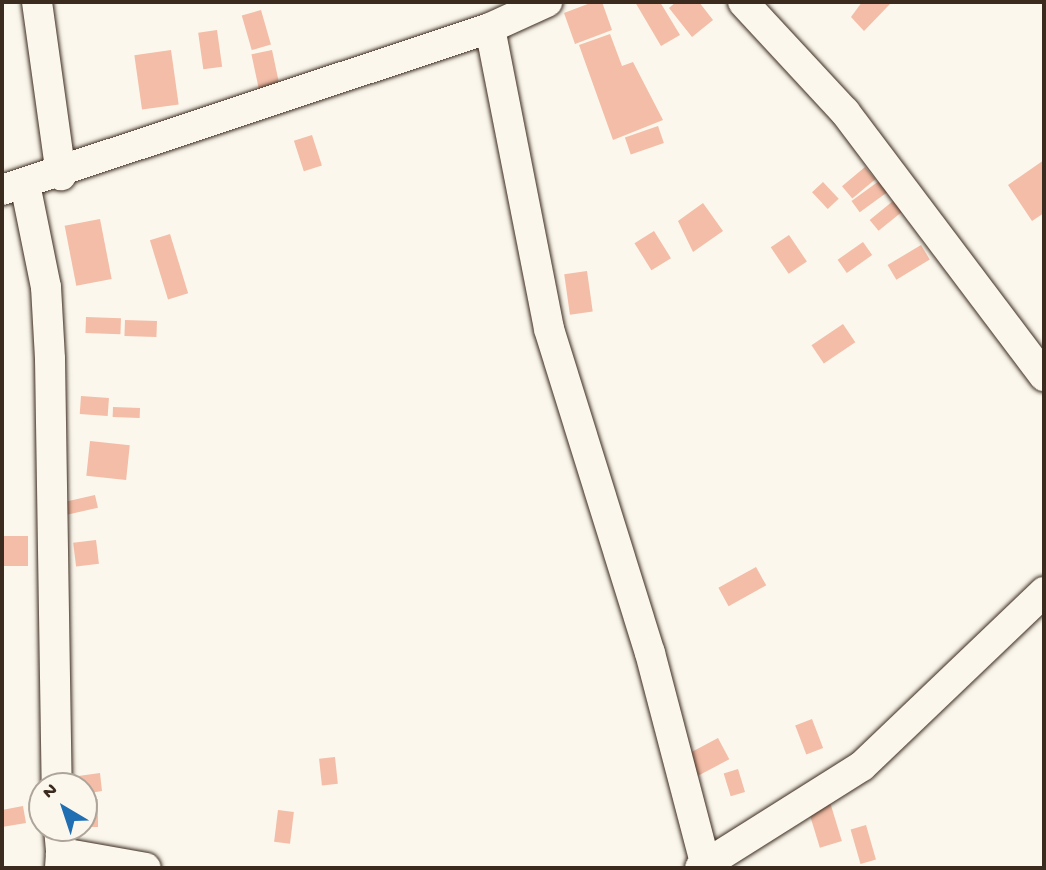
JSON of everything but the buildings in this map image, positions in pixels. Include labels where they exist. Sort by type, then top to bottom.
[{"type":"street","points":[[37,2],[61,175]]},
{"type":"street","points":[[57,772],[50,359],[46,287],[13,187],[61,175],[490,28],[547,2]]},
{"type":"street","points":[[743,2],[845,112],[1044,376]]},
{"type":"street","points":[[490,28],[549,329],[650,653],[703,867],[862,766],[1044,592]]},
{"type":"street","points":[[60,850],[146,868]]}]
